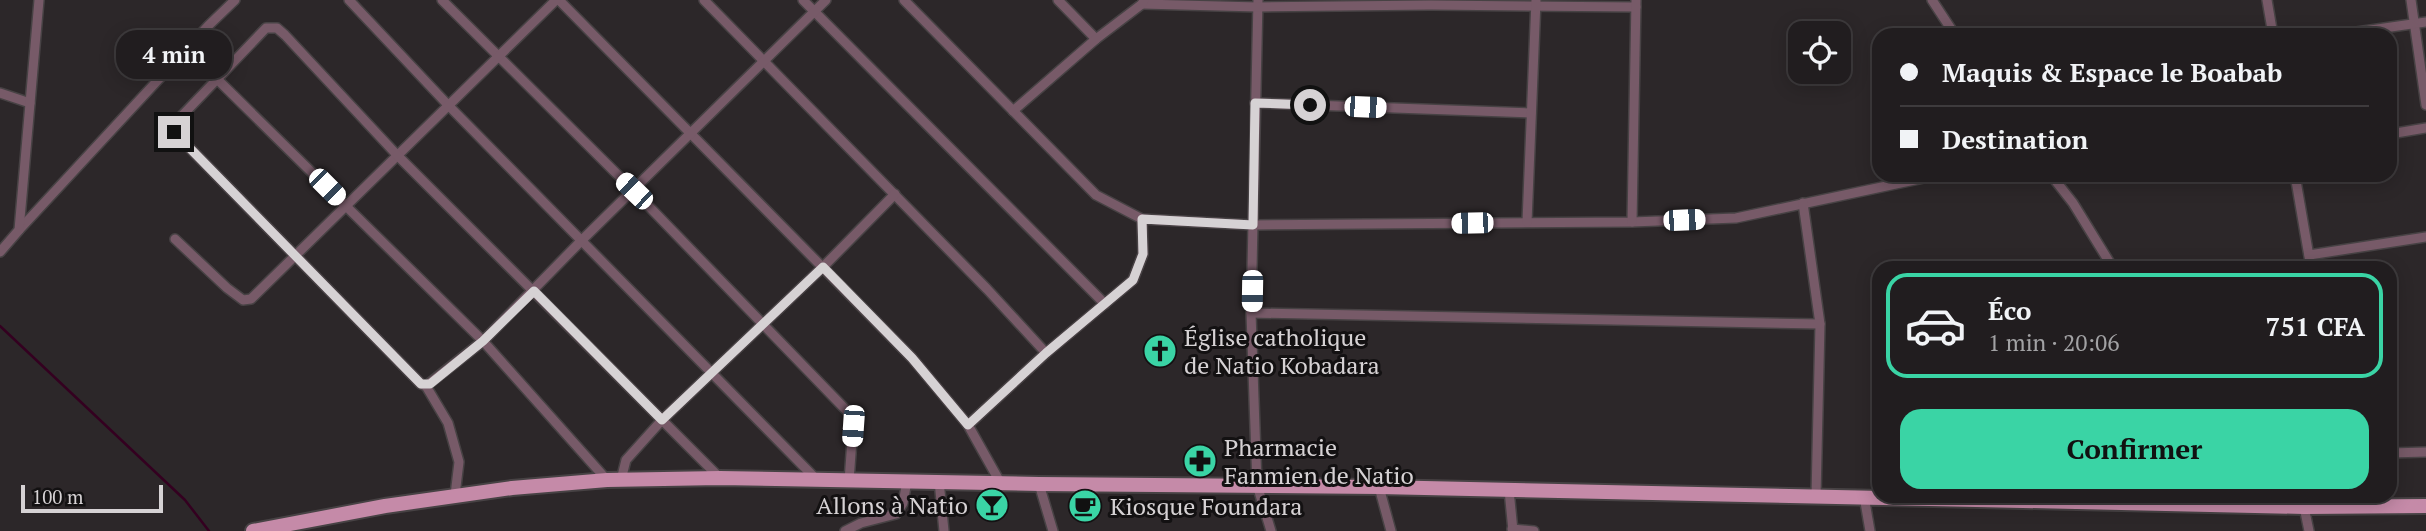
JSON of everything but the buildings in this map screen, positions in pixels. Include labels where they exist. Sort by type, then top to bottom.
[{"type":"main road","points":[[253,531],[455,495],[614,480],[720,478],[1872,496]]},
{"type":"main road","points":[[2144,503],[2304,507],[2329,503]]},
{"type":"main road","points":[[2375,503],[2426,506]]},
{"type":"street","points":[[19,230],[39,0]]},
{"type":"street","points":[[0,252],[235,0]]},
{"type":"street","points":[[349,0],[448,105],[818,480]]},
{"type":"street","points":[[442,0],[634,191],[849,413],[853,426],[849,481]]},
{"type":"street","points":[[175,239],[227,288],[243,300],[251,299],[557,0],[912,358],[968,425],[1000,482]]},
{"type":"street","points":[[704,0],[895,194],[1046,353]]},
{"type":"street","points":[[803,0],[1105,304]]},
{"type":"street","points":[[426,386],[483,341],[826,0]]},
{"type":"street","points":[[904,0],[1096,195],[1142,219],[1253,225],[1632,222],[1736,218],[1904,182]]},
{"type":"street","points":[[1058,0],[1096,39]]},
{"type":"street","points":[[1932,0],[1950,28]]},
{"type":"street","points":[[2267,0],[2272,28]]},
{"type":"street","points":[[2411,0],[2426,105]]},
{"type":"street","points":[[1013,111],[1143,2],[1636,4],[1632,222]]},
{"type":"street","points":[[1527,222],[1536,3]]},
{"type":"street","points":[[1258,4],[1251,313],[1257,485],[1271,531]]},
{"type":"street","points":[[2382,28],[2426,22]]},
{"type":"street","points":[[455,495],[459,461],[449,423],[426,386],[421,384],[174,132],[174,124],[266,29],[277,29],[397,155],[720,478]]},
{"type":"street","points":[[218,80],[483,341],[614,480],[626,460],[662,420],[713,374],[895,194]]},
{"type":"street","points":[[0,93],[30,103]]},
{"type":"street","points":[[1255,103],[1531,113]]},
{"type":"street","points":[[2397,133],[2426,128]]},
{"type":"street","points":[[2056,182],[2073,203],[2109,261]]},
{"type":"street","points":[[2296,182],[2310,261]]},
{"type":"street","points":[[1803,203],[1820,324],[1816,496]]},
{"type":"street","points":[[968,425],[1046,353],[1133,280],[1143,254],[1142,219]]},
{"type":"street","points":[[2309,255],[2426,237]]},
{"type":"street","points":[[1251,313],[1820,324]]},
{"type":"street","points":[[2397,453],[2426,452]]},
{"type":"street","points":[[845,531],[861,523],[896,514],[903,503],[907,481]]},
{"type":"street","points":[[939,481],[944,531]]},
{"type":"street","points":[[1039,484],[1053,531]]},
{"type":"street","points":[[1379,487],[1391,531]]},
{"type":"street","points":[[1510,490],[1513,530],[1534,531]]},
{"type":"street","points":[[1864,496],[1870,531]]},
{"type":"street","points":[[2300,503],[2304,507],[2309,531]]},
{"type":"waterway","points":[[0,326],[185,500],[209,531]]},
{"type":"place","name":"Église catholique de Natio Kobadara","points":[[1160,351]]},
{"type":"place","name":"Pharmacie Fanmien de Natio","points":[[1200,461]]},
{"type":"place","name":"Allons à Natio","points":[[992,505]]},
{"type":"place","name":"Kiosque Foundara","points":[[1085,506]]},
{"type":"route","points":[[174,132],[421,384],[426,386],[483,341],[534,291],[662,420],[823,267],[912,358],[968,425],[1046,353],[1133,280],[1143,254],[1142,219],[1253,225],[1255,103],[1310,105]]}]
